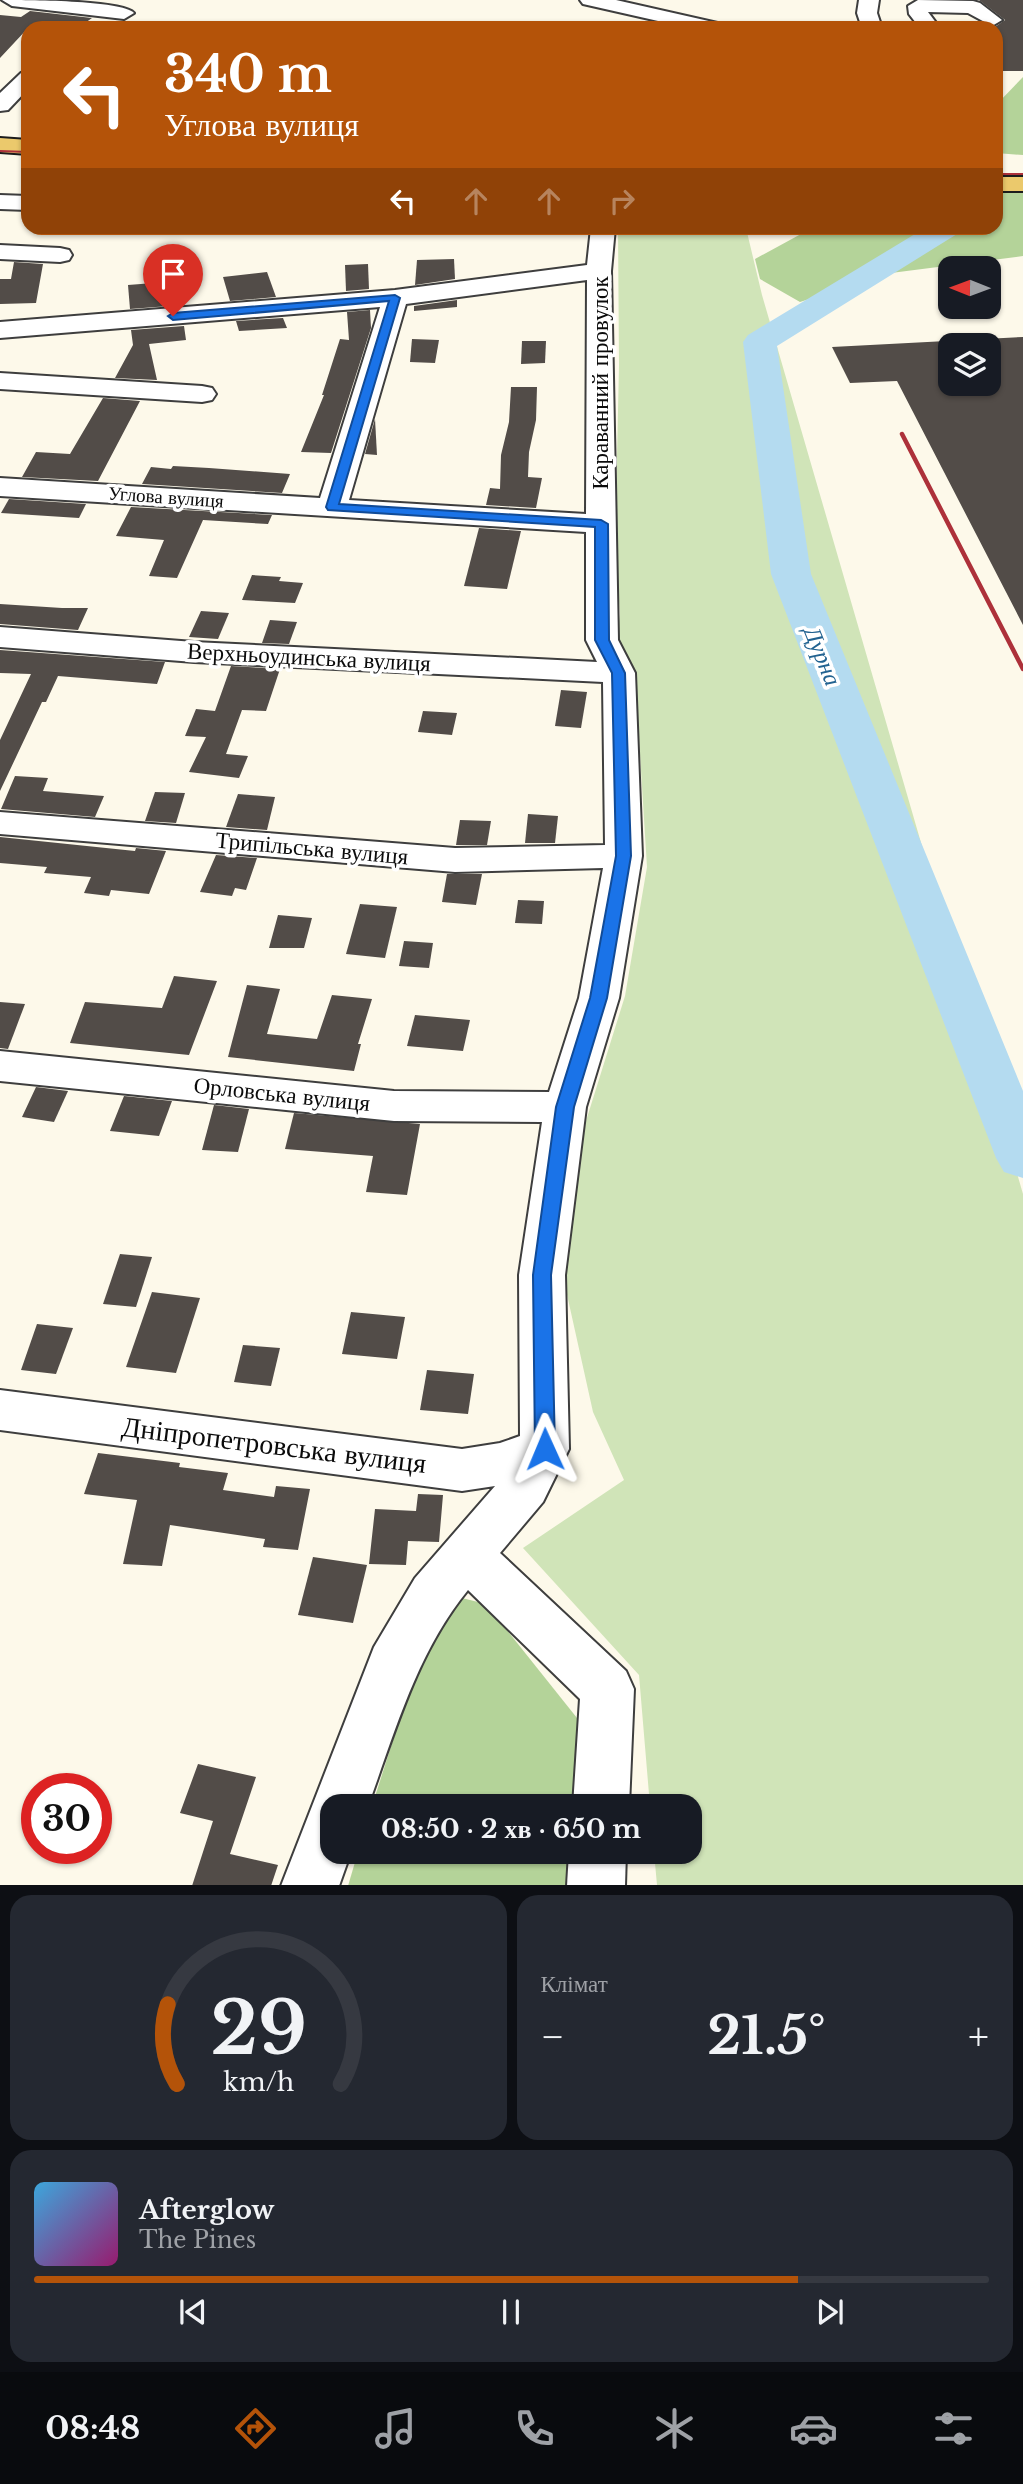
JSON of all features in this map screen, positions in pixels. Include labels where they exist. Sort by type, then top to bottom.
[{"type":"main road","points":[[0,145],[21,146]]},
{"type":"main road","points":[[0,156],[21,157]]},
{"type":"main road","points":[[1003,170],[1023,170]]},
{"type":"main road","points":[[1003,184],[1023,184]]},
{"type":"street","points":[[12,0],[131,6]]},
{"type":"street","points":[[590,0],[665,21]]},
{"type":"street","points":[[659,0],[671,21]]},
{"type":"street","points":[[869,0],[867,13],[870,21]]},
{"type":"street","points":[[110,21],[131,6]]},
{"type":"street","points":[[924,21],[919,14],[918,6],[973,7],[992,20]]},
{"type":"street","points":[[0,105],[17,81]]},
{"type":"street","points":[[0,202],[21,203]]},
{"type":"street","name":"Караванний провулок","points":[[344,1794],[393,1664],[433,1594],[525,1487],[545,1449],[542,1275],[565,1107],[598,998],[624,856],[619,673],[602,640],[600,271],[603,235]]},
{"type":"street","points":[[0,253],[60,255]]},
{"type":"street","points":[[2,334],[395,298],[600,271]]},
{"type":"street","points":[[332,507],[395,298]]},
{"type":"street","points":[[0,381],[202,394]]},
{"type":"street","name":"Углова вулиця","points":[[0,487],[601,524]]},
{"type":"street","name":"Верхньоудинська вулиця","points":[[0,637],[194,652],[619,673]]},
{"type":"street","name":"Трипільська вулиця","points":[[0,823],[455,860],[624,856]]},
{"type":"street","name":"Орловська вулиця","points":[[0,1066],[394,1106],[565,1107]]},
{"type":"street","name":"Дніпропетровська вулиця","points":[[0,1410],[462,1470],[500,1464],[545,1449]]},
{"type":"street","points":[[471,1551],[481,1569],[607,1689],[602,1794]]},
{"type":"street","points":[[310,1885],[320,1858]]},
{"type":"street","points":[[596,1885],[597,1864]]},
{"type":"green space","points":[[1023,77],[1023,155],[1003,154],[1003,98]]},
{"type":"green space","points":[[1003,193],[1023,193],[1023,256],[1001,259],[1001,256],[938,256],[938,267],[891,273],[800,302],[760,279],[755,259],[799,235],[1003,235]]},
{"type":"green space","points":[[618,235],[748,235],[762,295],[1023,1194],[1023,1885],[657,1885],[655,1864],[702,1864],[702,1794],[649,1794],[639,1675],[523,1548],[624,1480],[593,1412],[562,1272],[586,1121],[625,996],[647,867],[636,690],[617,637],[620,614],[615,548],[619,365]]},
{"type":"green space","points":[[454,1596],[486,1604],[581,1723],[575,1794],[376,1794],[430,1624]]},
{"type":"green space","points":[[354,1864],[569,1864],[567,1885],[348,1885]]},
{"type":"building","points":[[979,0],[1023,0],[1023,71],[1003,71],[1005,20]]},
{"type":"building","points":[[30,11],[92,18],[88,21],[21,21],[21,36],[0,58],[0,15],[21,17]]},
{"type":"building","points":[[454,259],[455,279],[415,285],[417,260]]},
{"type":"building","points":[[14,262],[43,264],[36,303],[0,304],[0,279],[11,279]]},
{"type":"building","points":[[368,264],[369,289],[346,291],[345,265]]},
{"type":"building","points":[[267,272],[276,297],[230,301],[223,277]]},
{"type":"building","points":[[179,281],[182,305],[130,309],[128,285]]},
{"type":"building","points":[[457,300],[457,307],[414,311],[414,306]]},
{"type":"building","points":[[370,310],[371,328],[331,453],[301,452],[324,395],[340,339],[349,340],[347,312]]},
{"type":"building","points":[[283,318],[287,328],[239,331],[236,321]]},
{"type":"building","points":[[184,326],[186,340],[149,344],[157,380],[115,378],[133,345],[131,330]]},
{"type":"building","points":[[1023,337],[1023,625],[897,381],[850,383],[832,347],[938,341],[938,396],[1001,396],[1001,338]]},
{"type":"building","points":[[412,339],[439,340],[435,363],[410,362]]},
{"type":"building","points":[[522,341],[546,341],[545,363],[521,364]]},
{"type":"building","points":[[511,387],[537,387],[536,420],[529,452],[528,477],[542,478],[536,508],[486,505],[490,488],[500,489],[501,455],[509,422]]},
{"type":"building","points":[[103,398],[140,401],[98,481],[22,477],[36,452],[70,454]]},
{"type":"building","points":[[375,419],[377,455],[365,454]]},
{"type":"building","points":[[173,466],[290,474],[282,493],[142,484],[151,467],[171,469]]},
{"type":"building","points":[[9,499],[86,504],[79,518],[1,513]]},
{"type":"building","points":[[131,507],[272,515],[268,524],[203,520],[177,578],[149,576],[164,540],[116,536]]},
{"type":"building","points":[[479,528],[521,531],[507,589],[464,586]]},
{"type":"building","points":[[252,575],[281,577],[279,581],[303,583],[295,603],[242,600]]},
{"type":"building","points":[[0,604],[88,608],[78,630],[0,624]]},
{"type":"building","points":[[201,611],[229,613],[218,639],[189,637]]},
{"type":"building","points":[[270,620],[297,622],[289,644],[262,643]]},
{"type":"building","points":[[0,650],[165,662],[157,684],[58,676],[46,702],[42,702],[0,791],[0,740],[31,674],[0,673]]},
{"type":"building","points":[[231,666],[280,669],[266,711],[242,710],[226,754],[248,756],[239,778],[189,772],[206,737],[185,736],[196,709],[215,711]]},
{"type":"building","points":[[561,690],[587,692],[581,728],[555,726]]},
{"type":"building","points":[[423,711],[457,713],[452,735],[418,732]]},
{"type":"building","points":[[15,776],[48,778],[43,791],[104,796],[95,817],[1,809]]},
{"type":"building","points":[[155,792],[185,793],[176,823],[145,821]]},
{"type":"building","points":[[238,794],[275,797],[267,830],[226,827]]},
{"type":"building","points":[[528,814],[558,816],[555,843],[525,843]]},
{"type":"building","points":[[460,820],[491,821],[487,845],[456,845]]},
{"type":"building","points":[[0,837],[135,851],[136,848],[166,851],[149,894],[111,890],[109,896],[84,893],[91,877],[44,873],[47,867],[0,863]]},
{"type":"building","points":[[216,855],[257,858],[246,890],[235,888],[232,896],[200,892]]},
{"type":"building","points":[[447,874],[482,874],[476,905],[442,902]]},
{"type":"building","points":[[518,900],[544,901],[542,924],[515,923]]},
{"type":"building","points":[[360,904],[397,907],[385,958],[346,954]]},
{"type":"building","points":[[278,915],[312,918],[304,948],[269,948]]},
{"type":"building","points":[[404,941],[433,943],[429,968],[399,966]]},
{"type":"building","points":[[174,976],[217,981],[189,1055],[70,1043],[85,1002],[162,1008]]},
{"type":"building","points":[[247,985],[280,989],[267,1034],[317,1039],[332,995],[372,999],[358,1044],[361,1044],[354,1071],[228,1057]]},
{"type":"building","points":[[0,1002],[25,1004],[8,1049],[0,1048]]},
{"type":"building","points":[[415,1015],[470,1020],[463,1051],[407,1046]]},
{"type":"building","points":[[36,1087],[68,1091],[54,1122],[22,1117]]},
{"type":"building","points":[[124,1096],[172,1101],[159,1136],[110,1131]]},
{"type":"building","points":[[214,1105],[249,1109],[238,1152],[202,1150]]},
{"type":"building","points":[[294,1113],[420,1124],[407,1195],[366,1192],[373,1156],[285,1149]]},
{"type":"building","points":[[120,1254],[152,1257],[136,1307],[103,1304]]},
{"type":"building","points":[[152,1292],[200,1298],[176,1373],[126,1367]]},
{"type":"building","points":[[351,1312],[405,1317],[397,1359],[342,1354]]},
{"type":"building","points":[[37,1324],[73,1328],[56,1374],[21,1370]]},
{"type":"building","points":[[243,1345],[280,1348],[271,1386],[234,1382]]},
{"type":"building","points":[[427,1370],[474,1374],[468,1414],[420,1410]]},
{"type":"building","points":[[98,1453],[180,1463],[179,1467],[228,1473],[223,1490],[274,1497],[276,1486],[310,1489],[298,1550],[263,1547],[265,1539],[170,1525],[162,1566],[123,1564],[137,1500],[84,1494]]},
{"type":"building","points":[[418,1494],[443,1495],[439,1542],[408,1541],[406,1565],[369,1564],[375,1509],[416,1511]]},
{"type":"building","points":[[313,1557],[367,1565],[353,1623],[298,1615]]},
{"type":"building","points":[[198,1764],[256,1777],[230,1854],[278,1865],[271,1885],[192,1885],[213,1821],[180,1813]]},
{"type":"waterway","name":"Дурна","points":[[935,235],[760,342],[791,574],[1023,1158]]},
{"type":"tram line","points":[[0,151],[21,152]]},
{"type":"tram line","points":[[1003,174],[1023,174]]},
{"type":"railway","points":[[902,434],[1023,669]]},
{"type":"route","points":[[173,316],[395,298],[332,507],[601,524],[602,640],[619,673],[624,856],[598,998],[565,1107],[542,1275],[545,1449]]}]
